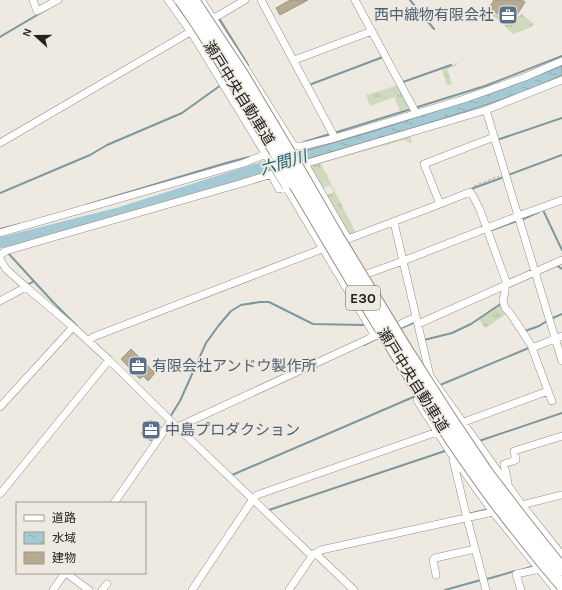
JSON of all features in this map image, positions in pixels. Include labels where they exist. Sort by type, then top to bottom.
[{"type":"highway","name":"瀬戸中央自動車道","points":[[181,0],[232,80],[399,358],[440,423],[514,526],[555,588]]},
{"type":"highway","name":"瀬戸中央自動車道","points":[[193,0],[242,74],[341,243],[450,418],[487,473],[562,569]]},
{"type":"street","points":[[33,0],[37,11],[58,0]]},
{"type":"street","points":[[168,0],[191,32],[375,336]]},
{"type":"street","points":[[201,0],[294,146]]},
{"type":"street","points":[[0,143],[245,0]]},
{"type":"street","points":[[260,0],[295,61],[334,135]]},
{"type":"street","points":[[355,0],[415,110]]},
{"type":"street","points":[[295,61],[372,31]]},
{"type":"street","points":[[0,233],[244,163],[294,146],[303,146],[415,110],[464,99],[525,77],[562,61]]},
{"type":"street","points":[[0,255],[47,239],[486,110],[562,80]]},
{"type":"street","points":[[486,110],[556,337],[562,361]]},
{"type":"street","points":[[439,203],[424,164],[495,139]]},
{"type":"street","points":[[304,164],[348,239]]},
{"type":"street","points":[[271,174],[278,189],[286,187]]},
{"type":"street","points":[[90,340],[470,192],[489,227],[506,283],[504,301],[505,308],[510,313],[532,347],[552,401]]},
{"type":"street","points":[[342,283],[489,227],[519,219],[562,200]]},
{"type":"street","points":[[394,222],[431,383],[428,394],[418,403],[452,456],[491,509],[555,588]]},
{"type":"street","points":[[0,259],[6,269],[90,340],[171,420],[181,427],[312,554],[354,590]]},
{"type":"street","points":[[181,427],[375,336],[417,321],[535,270],[560,263]]},
{"type":"street","points":[[0,301],[26,287]]},
{"type":"street","points":[[0,407],[73,327]]},
{"type":"street","points":[[532,347],[556,337]]},
{"type":"street","points":[[0,494],[109,360]]},
{"type":"street","points":[[430,376],[508,485],[562,555]]},
{"type":"street","points":[[192,590],[257,495],[437,432],[548,391]]},
{"type":"street","points":[[115,502],[171,420]]},
{"type":"street","points":[[508,485],[504,464],[516,460],[514,451],[562,436]]},
{"type":"street","points":[[452,456],[486,590]]},
{"type":"street","points":[[289,590],[312,554],[321,550],[521,502],[562,496]]},
{"type":"street","points":[[436,575],[433,560],[435,558],[475,549]]},
{"type":"street","points":[[520,590],[516,574],[540,569]]},
{"type":"street","points":[[53,590],[65,574]]},
{"type":"street","points":[[67,574],[89,590]]},
{"type":"street","points":[[102,590],[107,584]]},
{"type":"path","points":[[471,187],[506,175]]},
{"type":"green space","points":[[488,9],[511,24],[522,14],[534,24],[527,29],[513,34],[487,10]]},
{"type":"green space","points":[[455,63],[458,63],[456,66],[447,69],[452,84],[447,85],[442,69],[452,66]]},
{"type":"green space","points":[[398,85],[411,107],[400,111],[394,97],[370,106],[366,95]]},
{"type":"green space","points":[[410,135],[412,143],[404,140],[321,164],[356,233],[350,235],[323,190],[327,195],[334,192],[330,185],[323,189],[309,165]]},
{"type":"green space","points":[[502,304],[508,313],[485,328],[479,320]]},
{"type":"water","points":[[562,66],[562,75],[523,92],[468,111],[301,161],[297,153],[374,131],[494,92]]},
{"type":"building","points":[[290,0],[308,0],[280,15],[276,8]]},
{"type":"building","name":"西中織物有限会社","points":[[494,0],[522,0],[525,2],[512,23],[489,8]]},
{"type":"building","name":"有限会社アンドウ製作所","points":[[131,349],[155,373],[148,381],[143,376],[140,379],[121,359]]},
{"type":"building","name":"中島プロダクション","points":[[151,420],[161,427],[151,441],[141,434]]},
{"type":"waterway","points":[[410,0],[434,29]]},
{"type":"waterway","points":[[0,37],[49,8]]},
{"type":"waterway","points":[[219,18],[248,65],[247,66]]},
{"type":"waterway","points":[[334,133],[485,86],[562,56]]},
{"type":"waterway","points":[[309,85],[383,57]]},
{"type":"waterway","points":[[403,82],[451,65]]},
{"type":"waterway","points":[[0,193],[90,155],[107,145],[182,113],[221,85]]},
{"type":"waterway","points":[[497,140],[562,118]]},
{"type":"waterway","points":[[304,142],[330,134]]},
{"type":"waterway","points":[[508,175],[562,155]]},
{"type":"waterway","points":[[86,205],[249,157]]},
{"type":"waterway","name":"六間川","points":[[0,243],[122,212],[282,161]]},
{"type":"waterway","points":[[471,189],[504,177]]},
{"type":"waterway","points":[[543,210],[562,250]]},
{"type":"waterway","points":[[521,220],[539,212]]},
{"type":"waterway","points":[[491,228],[492,230],[517,221]]},
{"type":"waterway","points":[[0,229],[20,224]]},
{"type":"waterway","name":"六間川","points":[[7,241],[8,245]]},
{"type":"waterway","points":[[9,254],[77,326]]},
{"type":"waterway","points":[[556,265],[562,269]]},
{"type":"waterway","points":[[29,284],[34,281]]},
{"type":"waterway","points":[[170,417],[180,401],[206,343],[231,311],[241,305],[269,302],[313,324],[363,325]]},
{"type":"waterway","points":[[424,340],[452,333],[471,324],[502,303]]},
{"type":"waterway","points":[[553,318],[562,314]]},
{"type":"waterway","points":[[525,331],[539,326],[547,321]]},
{"type":"waterway","points":[[399,329],[415,322]]},
{"type":"waterway","points":[[364,345],[380,337]]},
{"type":"waterway","points":[[440,385],[531,347]]},
{"type":"waterway","points":[[232,475],[418,395]]},
{"type":"waterway","points":[[479,441],[562,413]]},
{"type":"waterway","points":[[269,510],[445,451]]},
{"type":"waterway","points":[[468,514],[489,509]]},
{"type":"waterway","points":[[521,570],[534,566]]},
{"type":"waterway","points":[[487,579],[515,571]]},
{"type":"waterway","points":[[445,590],[481,580]]},
{"type":"place","name":"西中織物有限会社","points":[[508,15]]},
{"type":"place","name":"有限会社アンドウ製作所","points":[[138,366]]},
{"type":"place","name":"中島プロダクション","points":[[151,430]]}]
